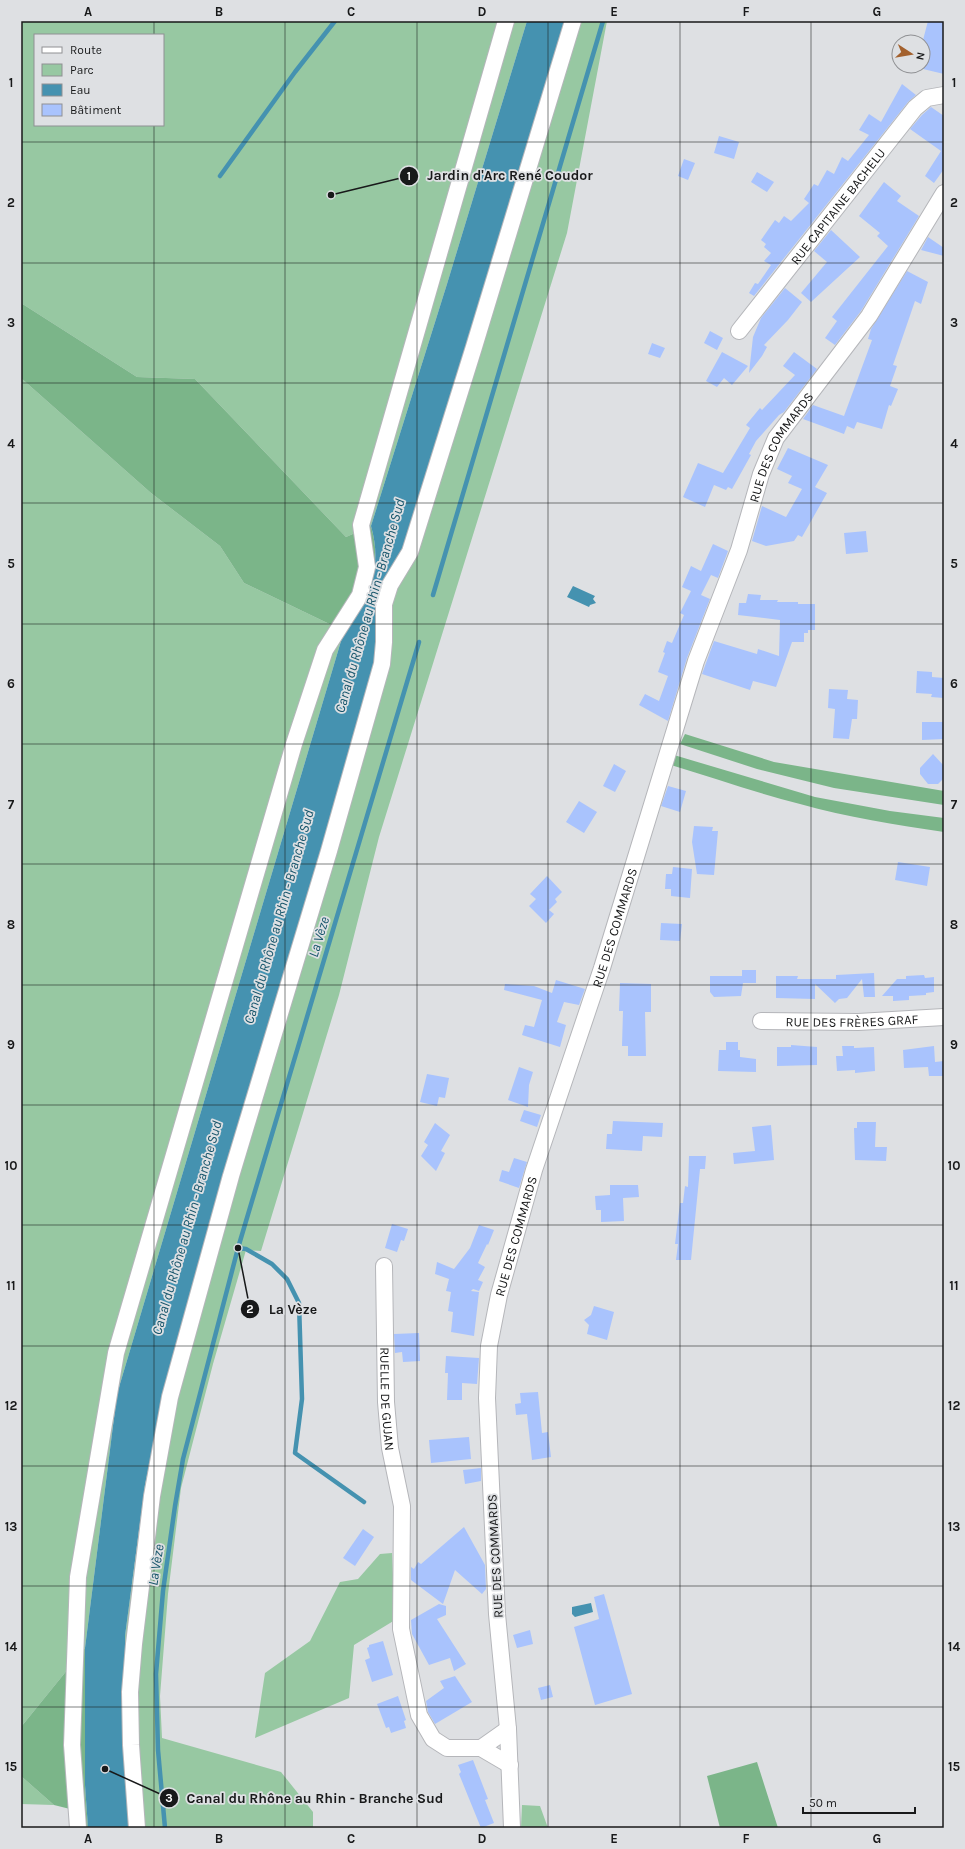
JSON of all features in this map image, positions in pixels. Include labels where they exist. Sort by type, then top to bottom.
[{"type":"street","points":[[78,1828],[72,1745],[78,1577],[116,1352],[294,744],[325,650],[360,595],[367,567],[361,525],[506,21]]},
{"type":"street","points":[[137,1828],[132,1759],[130,1692],[134,1644],[151,1504],[170,1397],[231,1176],[329,851],[382,664],[384,642],[384,604],[390,585],[410,552],[477,340],[573,21]]},
{"type":"street","name":"RUE CAPITAINE BACHELU","points":[[739,331],[915,108],[927,98],[944,95]]},
{"type":"street","name":"RUE DES COMMARDS","points":[[512,1828],[508,1729],[497,1614],[487,1398],[489,1346],[498,1294],[532,1177],[602,968],[696,661],[739,550],[761,474],[776,438],[868,316],[944,193]]},
{"type":"street","name":"RUE DES FRÈRES GRAF","points":[[761,1021],[858,1022],[944,1016]]},
{"type":"street","name":"RUELLE DE GUJAN","points":[[384,1266],[386,1402],[390,1448],[402,1506],[403,1530],[400,1629],[419,1715],[433,1739],[447,1748],[481,1748]]},
{"type":"street","points":[[508,1729],[481,1748],[510,1765]]},
{"type":"green space","points":[[21,21],[527,21],[371,526],[346,537],[195,379],[137,377],[21,303]]},
{"type":"green space","points":[[566,21],[607,21],[567,233],[379,837],[339,995],[261,1251],[246,1250],[213,1364],[181,1488],[168,1594],[160,1696],[162,1738],[281,1772],[313,1812],[313,1828],[132,1828],[126,1698],[125,1636],[145,1485],[164,1393],[379,649],[383,597]]},
{"type":"green space","points":[[21,303],[137,377],[195,379],[346,537],[371,526],[375,556],[371,582],[344,631],[244,583],[220,546],[151,493],[21,378]]},
{"type":"green space","points":[[21,378],[151,493],[220,546],[244,583],[344,631],[117,1394],[85,1648],[21,1727]]},
{"type":"green space","points":[[685,734],[774,762],[944,791],[944,805],[834,788],[757,769],[680,744]]},
{"type":"green space","points":[[674,755],[815,797],[890,811],[944,818],[944,832],[854,817],[784,800],[671,765]]},
{"type":"green space","points":[[392,1553],[395,1620],[354,1645],[349,1698],[255,1738],[265,1673],[310,1641],[340,1582],[358,1579],[380,1554]]},
{"type":"green space","points":[[85,1648],[85,1785],[88,1828],[72,1828],[74,1810],[54,1805],[21,1776],[21,1727]]},
{"type":"green space","points":[[757,1762],[778,1828],[720,1828],[707,1776]]},
{"type":"green space","points":[[21,1776],[54,1805],[21,1804]]},
{"type":"green space","points":[[522,1805],[540,1806],[548,1828],[521,1828]]},
{"type":"water","points":[[527,21],[566,21],[410,548],[397,563],[379,649],[164,1393],[145,1485],[125,1636],[126,1698],[132,1828],[88,1828],[85,1785],[85,1648],[117,1394],[344,631],[371,582],[375,556],[371,526]]},
{"type":"water","points":[[573,586],[595,596],[593,599],[596,603],[590,605],[589,607],[567,597]]},
{"type":"water","points":[[591,1603],[593,1612],[575,1617],[572,1614],[572,1607]]},
{"type":"building","points":[[928,21],[944,21],[944,74],[931,71],[931,34],[925,34]]},
{"type":"building","points":[[902,84],[916,95],[908,102],[754,296],[749,293],[755,283],[758,284],[771,265],[764,261],[771,253],[764,247],[766,244],[761,240],[775,220],[779,223],[784,216],[791,221],[809,203],[804,199],[814,184],[818,186],[827,170],[834,174],[842,157],[848,161],[869,135],[859,130],[869,114],[881,122]]},
{"type":"building","points":[[931,107],[944,116],[944,169],[934,183],[925,176],[941,151],[910,129]]},
{"type":"building","points":[[719,136],[739,142],[734,159],[714,153]]},
{"type":"building","points":[[684,159],[695,163],[688,180],[678,176]]},
{"type":"building","points":[[757,172],[774,182],[767,192],[751,182]]},
{"type":"building","points":[[884,182],[901,196],[897,201],[919,216],[861,311],[835,345],[825,338],[837,321],[832,317],[888,246],[877,236],[880,233],[859,216]]},
{"type":"building","points":[[831,230],[860,257],[811,302],[801,293],[827,262],[814,251]]},
{"type":"building","points":[[928,237],[944,248],[944,256],[921,250]]},
{"type":"building","points":[[907,271],[928,282],[921,304],[915,301],[893,365],[897,366],[890,386],[898,389],[891,406],[889,405],[882,429],[857,422],[854,429],[847,426],[844,434],[803,419],[813,405],[844,416],[872,340],[868,339],[871,329]]},
{"type":"building","points":[[785,288],[802,302],[788,320],[764,345],[767,347],[749,373],[753,337],[761,318]]},
{"type":"building","points":[[710,331],[723,338],[717,350],[704,343]]},
{"type":"building","points":[[652,343],[665,348],[660,358],[648,354]]},
{"type":"building","points":[[722,352],[748,366],[732,385],[724,378],[717,387],[706,381]]},
{"type":"building","points":[[794,352],[817,369],[784,412],[779,415],[756,441],[749,454],[751,455],[732,489],[728,487],[726,490],[714,485],[705,507],[683,497],[698,463],[723,473],[750,428],[746,425],[760,408],[762,410],[795,375],[783,366]]},
{"type":"building","points":[[788,448],[828,465],[815,487],[827,493],[802,537],[798,535],[794,541],[766,546],[752,541],[762,506],[786,517],[802,489],[788,483],[792,476],[777,469]]},
{"type":"building","points":[[866,531],[868,552],[846,554],[844,533]]},
{"type":"building","points":[[713,544],[728,551],[718,578],[711,575],[701,595],[710,599],[687,658],[668,721],[639,705],[645,694],[659,701],[668,676],[658,672],[665,653],[663,652],[667,641],[672,643],[684,615],[680,613],[691,591],[682,587],[691,566],[701,571]]},
{"type":"building","points":[[748,594],[761,595],[760,600],[778,600],[777,602],[815,604],[815,630],[808,630],[808,633],[804,633],[804,642],[792,642],[776,687],[753,681],[750,690],[702,674],[714,641],[757,654],[758,649],[779,656],[780,620],[738,615],[739,603],[746,603]]},
{"type":"building","points":[[917,671],[932,672],[932,677],[944,678],[944,698],[931,697],[932,694],[916,693]]},
{"type":"building","points":[[829,689],[848,690],[847,699],[858,700],[857,719],[852,719],[849,739],[833,738],[835,709],[828,708]]},
{"type":"building","points":[[922,722],[944,722],[944,739],[922,740]]},
{"type":"building","points":[[933,754],[944,766],[944,778],[938,784],[928,784],[920,774],[920,768]]},
{"type":"building","points":[[614,764],[626,771],[615,792],[603,786]]},
{"type":"building","points":[[668,786],[686,791],[680,812],[661,806]]},
{"type":"building","points":[[579,801],[597,812],[584,833],[566,822]]},
{"type":"building","points":[[694,826],[713,827],[712,831],[718,831],[714,875],[697,874],[692,842]]},
{"type":"building","points":[[898,862],[930,867],[927,886],[895,880]]},
{"type":"building","points":[[673,867],[692,869],[690,898],[671,896],[671,889],[665,889],[666,874],[672,874]]},
{"type":"building","points":[[547,876],[562,892],[555,899],[557,902],[549,910],[554,914],[546,923],[529,906],[536,899],[530,894]]},
{"type":"building","points":[[661,923],[682,924],[680,941],[660,940]]},
{"type":"building","points":[[742,970],[756,970],[756,983],[743,983],[741,996],[714,997],[710,992],[710,976],[742,976]]},
{"type":"building","points":[[874,973],[875,997],[864,997],[862,979],[847,998],[839,999],[835,1003],[815,984],[815,999],[776,998],[776,976],[798,976],[797,979],[836,979],[836,975]]},
{"type":"building","points":[[924,975],[925,978],[934,977],[934,992],[926,993],[926,995],[909,996],[909,1000],[893,1001],[893,996],[882,996],[897,979],[906,979],[906,976]]},
{"type":"building","points":[[556,980],[585,989],[579,1005],[564,1002],[557,1022],[566,1025],[560,1047],[522,1035],[525,1025],[534,1027],[542,1000],[504,990],[505,984],[534,986],[552,993]]},
{"type":"building","points":[[620,983],[651,984],[651,1012],[645,1012],[646,1056],[628,1056],[628,1046],[622,1046],[623,1011],[619,1011]]},
{"type":"building","points":[[726,1042],[738,1042],[740,1057],[756,1059],[756,1072],[718,1071],[719,1050],[726,1050]]},
{"type":"building","points":[[791,1045],[817,1047],[817,1065],[777,1066],[777,1047],[791,1047]]},
{"type":"building","points":[[842,1046],[854,1046],[854,1048],[874,1047],[875,1071],[855,1073],[855,1070],[837,1071],[836,1056],[843,1056]]},
{"type":"building","points":[[934,1046],[935,1062],[944,1061],[944,1076],[929,1076],[928,1067],[904,1068],[903,1050]]},
{"type":"building","points":[[519,1067],[533,1072],[529,1085],[528,1107],[508,1100]]},
{"type":"building","points":[[427,1074],[449,1078],[445,1098],[439,1097],[437,1106],[420,1102]]},
{"type":"building","points":[[524,1110],[541,1115],[537,1127],[520,1121]]},
{"type":"building","points":[[613,1121],[663,1123],[662,1137],[643,1136],[642,1151],[606,1149],[607,1134],[612,1134]]},
{"type":"building","points":[[857,1122],[876,1122],[875,1147],[887,1147],[886,1161],[855,1160],[854,1128],[857,1128]]},
{"type":"building","points":[[435,1123],[450,1135],[441,1151],[445,1153],[436,1171],[421,1156],[428,1145],[424,1142]]},
{"type":"building","points":[[771,1125],[774,1160],[734,1164],[733,1153],[755,1151],[752,1127]]},
{"type":"building","points":[[689,1156],[706,1156],[705,1169],[700,1169],[691,1260],[676,1260],[678,1244],[675,1244],[680,1203],[683,1203],[685,1186],[688,1187]]},
{"type":"building","points":[[514,1158],[527,1162],[519,1188],[499,1181],[502,1170],[509,1172]]},
{"type":"building","points":[[610,1185],[638,1185],[639,1197],[623,1198],[624,1221],[601,1222],[601,1210],[596,1210],[595,1196],[610,1195]]},
{"type":"building","points":[[392,1224],[408,1229],[404,1241],[401,1240],[397,1252],[385,1248]]},
{"type":"building","points":[[479,1225],[494,1230],[478,1263],[485,1267],[478,1280],[483,1282],[479,1291],[473,1289],[471,1291],[479,1292],[474,1336],[451,1332],[453,1312],[448,1311],[451,1292],[446,1291],[449,1279],[435,1274],[437,1262],[454,1269],[470,1248]]},
{"type":"building","points":[[594,1306],[614,1312],[607,1340],[587,1334],[589,1325],[584,1320],[591,1315]]},
{"type":"building","points":[[419,1333],[420,1361],[403,1362],[402,1352],[395,1353],[394,1334]]},
{"type":"building","points":[[446,1356],[479,1358],[477,1384],[462,1383],[462,1400],[447,1400],[448,1373],[445,1373]]},
{"type":"building","points":[[538,1392],[542,1433],[548,1432],[551,1457],[532,1460],[527,1414],[516,1415],[515,1404],[521,1403],[520,1393]]},
{"type":"building","points":[[469,1437],[471,1459],[431,1463],[429,1440]]},
{"type":"building","points":[[481,1468],[481,1481],[465,1484],[463,1470]]},
{"type":"building","points":[[464,1527],[485,1565],[486,1589],[482,1594],[455,1570],[443,1604],[411,1580],[411,1567],[414,1569],[418,1562],[421,1564]]},
{"type":"building","points":[[363,1529],[374,1537],[355,1566],[343,1558]]},
{"type":"building","points":[[604,1594],[632,1694],[595,1705],[574,1627],[599,1619],[594,1597]]},
{"type":"building","points":[[439,1604],[446,1606],[446,1615],[437,1619],[466,1664],[454,1671],[450,1658],[429,1665],[412,1634],[411,1620]]},
{"type":"building","points":[[530,1630],[533,1644],[517,1648],[513,1635]]},
{"type":"building","points":[[383,1641],[393,1675],[372,1682],[365,1660],[370,1658],[367,1648],[369,1645]]},
{"type":"building","points":[[455,1676],[472,1702],[435,1724],[428,1712],[426,1701],[444,1688],[440,1681]]},
{"type":"building","points":[[550,1685],[553,1697],[541,1700],[538,1688]]},
{"type":"building","points":[[398,1696],[406,1720],[404,1721],[406,1728],[391,1733],[389,1727],[386,1728],[377,1704]]},
{"type":"building","points":[[473,1760],[488,1799],[485,1800],[494,1823],[481,1828],[459,1774],[461,1772],[458,1765]]},
{"type":"waterway","points":[[220,176],[295,72],[335,21]]},
{"type":"waterway","points":[[433,595],[603,21]]},
{"type":"waterway","name":"La Vèze","points":[[165,1828],[158,1750],[156,1674],[163,1591],[183,1459],[238,1248],[419,642]]},
{"type":"waterway","points":[[238,1248],[246,1249],[272,1264],[287,1279],[299,1303],[302,1399],[295,1453],[364,1502]]},
{"type":"place","name":"Jardin d'Arc René Coudor","points":[[331,195]]},
{"type":"place","name":"La Vèze","points":[[238,1248]]},
{"type":"place","name":"Canal du Rhône au Rhin - Branche Sud","points":[[105,1769]]}]
